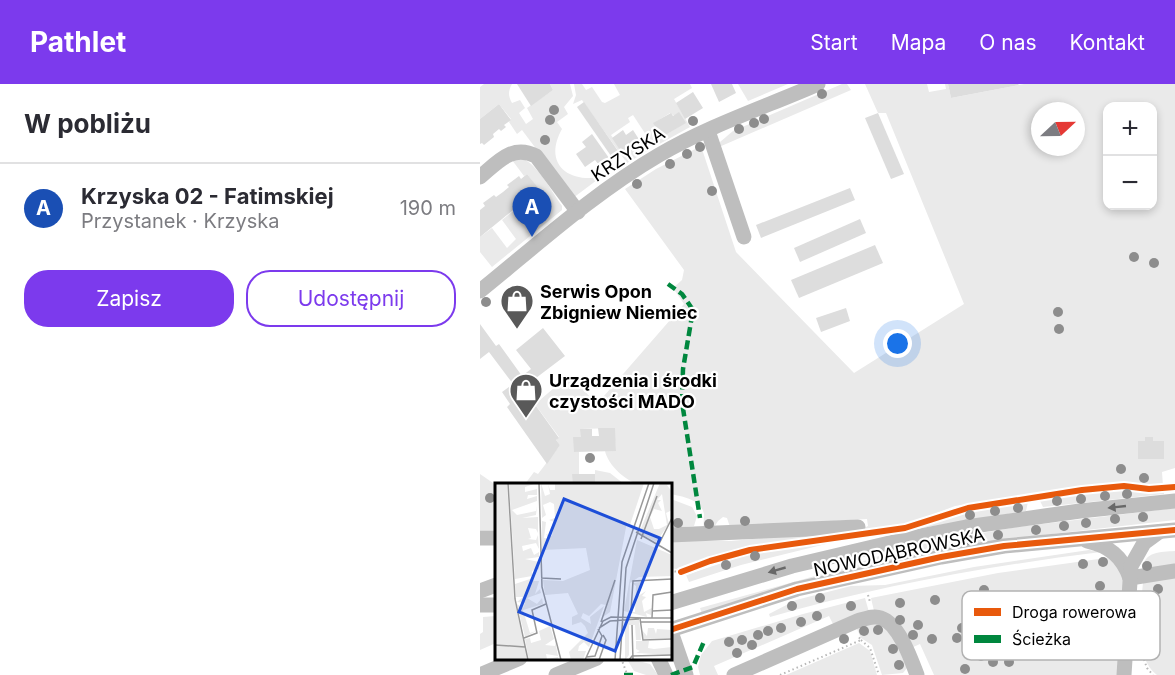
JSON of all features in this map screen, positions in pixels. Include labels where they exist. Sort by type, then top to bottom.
[{"type":"street","name":"KRZYSKA","points":[[480,291],[578,212],[618,182],[660,155],[708,131],[818,84]]},
{"type":"street","points":[[708,131],[744,237]]},
{"type":"street","points":[[480,177],[503,158],[513,153],[527,151],[536,156],[578,212]]},
{"type":"street","name":"NOWODĄBROWSKA","points":[[672,602],[792,566],[915,537],[1068,512],[1175,501]]},
{"type":"street","points":[[672,535],[858,527]]},
{"type":"street","name":"NOWODĄBROWSKA","points":[[672,630],[797,589],[863,573],[971,552],[1168,530]]},
{"type":"street","name":"NOWODĄBROWSKA","points":[[1129,591],[1131,566],[1138,551],[1144,543],[1168,530]]},
{"type":"street","name":"NOWODĄBROWSKA","points":[[1074,539],[1102,545],[1114,552],[1130,578]]},
{"type":"street","points":[[1130,578],[1175,571]]},
{"type":"street","points":[[480,580],[495,579]]},
{"type":"street","points":[[480,591],[495,585]]},
{"type":"street","points":[[480,606],[495,605]]},
{"type":"street","points":[[734,675],[853,623],[874,617],[888,621],[900,635],[917,675]]},
{"type":"street","points":[[672,633],[686,675]]},
{"type":"street","points":[[480,675],[515,660]]},
{"type":"street","points":[[556,675],[592,660]]},
{"type":"street","points":[[659,660],[666,675]]},
{"type":"street","name":"NOWODĄBROWSKA","points":[[1124,675],[1125,660]]},
{"type":"path","points":[[672,571],[681,572]]},
{"type":"path","points":[[853,623],[861,640],[870,648],[879,675]]},
{"type":"path","points":[[782,675],[861,640]]},
{"type":"shaded area","points":[[484,84],[512,84],[509,91],[510,98],[512,103],[520,100],[525,108],[519,113],[526,124],[533,119],[527,108],[553,90],[550,84],[570,84],[573,96],[564,107],[568,114],[557,122],[562,129],[555,152],[557,161],[562,168],[578,177],[601,177],[573,198],[522,130],[517,134],[509,122],[511,119],[499,104],[480,119],[480,87]]},
{"type":"shaded area","points":[[574,84],[582,84],[586,90],[592,87],[605,103],[620,95],[614,84],[690,84],[692,88],[674,99],[690,127],[654,147],[633,115],[628,118],[630,122],[611,135],[624,155],[642,144],[647,151],[627,163],[582,100],[573,104],[576,95]],"holes":[[[670,113],[685,123],[662,137],[654,123]]]},
{"type":"shaded area","points":[[738,84],[788,84],[748,101]]},
{"type":"shaded area","points":[[842,84],[847,84],[851,90],[719,147],[720,142],[733,131]]},
{"type":"shaded area","points":[[865,84],[927,84],[929,92],[946,89],[945,84],[948,84],[951,98],[1024,84],[1175,84],[1175,468],[1162,472],[1163,486],[1101,485],[955,506],[905,525],[747,548],[676,569],[672,568],[672,541],[731,541],[862,529],[868,526],[867,519],[730,527],[727,518],[723,517],[713,529],[704,529],[702,509],[691,500],[672,494],[672,483],[635,483],[614,467],[605,451],[616,451],[614,428],[581,429],[581,437],[574,437],[574,452],[579,452],[579,474],[573,474],[573,483],[526,483],[534,472],[538,474],[560,445],[556,440],[559,437],[526,392],[531,389],[540,400],[569,375],[597,404],[684,304],[673,288],[682,280],[684,270],[625,189],[656,169],[701,146],[736,252],[854,373],[964,304],[886,113],[878,113]]},
{"type":"shaded area","points":[[522,158],[539,173],[562,206],[562,210],[492,267],[480,252],[480,237],[492,228],[507,248],[516,239],[502,220],[539,190],[512,160]]},
{"type":"shaded area","points":[[595,470],[610,473],[623,483],[595,483]]},
{"type":"shaded area","points":[[480,474],[495,484],[495,530],[480,530]]},
{"type":"shaded area","points":[[1121,490],[1164,492],[1164,494],[1043,507],[1039,499]]},
{"type":"shaded area","points":[[672,499],[692,507],[697,516],[694,526],[672,528]]},
{"type":"shaded area","points":[[1028,502],[1026,511],[915,529],[956,512]]},
{"type":"shaded area","points":[[1175,508],[1175,520],[1025,537],[702,614],[700,608],[833,571],[913,545],[1017,527]]},
{"type":"shaded area","points":[[834,542],[741,565],[689,582],[686,575],[746,555]]},
{"type":"shaded area","points":[[1089,550],[1101,552],[934,578],[770,617],[769,614],[796,600],[851,586],[885,585],[974,567]]},
{"type":"shaded area","points":[[1175,551],[1175,567],[1142,569],[1146,559],[1150,556],[1159,552]]},
{"type":"shaded area","points":[[1113,557],[1124,578],[1123,591],[962,591],[962,660],[1119,660],[1118,675],[934,675],[920,644],[911,648],[874,611],[871,598],[998,573]]},
{"type":"shaded area","points":[[1175,575],[1175,675],[1157,675],[1146,660],[1160,660],[1160,591],[1142,591],[1143,582]]},
{"type":"shaded area","points":[[865,598],[869,612],[834,626],[829,616],[714,666],[718,675],[700,675],[698,667],[701,655],[712,641]]},
{"type":"shaded area","points":[[495,616],[495,643],[480,650],[480,634],[483,632],[483,617]]},
{"type":"shaded area","points":[[879,624],[893,637],[907,668],[903,673],[882,675],[872,645],[861,638],[857,629],[861,626]]},
{"type":"shaded area","points":[[859,643],[870,651],[877,675],[786,675]]},
{"type":"shaded area","points":[[635,660],[650,664],[658,675],[646,675],[634,671],[628,661]]},
{"type":"building","points":[[517,84],[550,84],[553,90],[531,106]]},
{"type":"building","points":[[711,84],[732,84],[736,93],[719,102]]},
{"type":"building","points":[[948,84],[1018,84],[1019,85],[951,98]]},
{"type":"building","points":[[693,92],[703,108],[685,119],[676,103]]},
{"type":"building","points":[[584,102],[618,151],[611,156],[577,107]]},
{"type":"building","points":[[499,104],[511,120],[504,125],[506,127],[501,131],[499,129],[493,134],[494,137],[484,145],[480,144],[480,119]]},
{"type":"building","points":[[679,112],[686,123],[662,137],[653,123],[671,113],[673,116]]},
{"type":"building","points":[[878,113],[904,174],[891,179],[865,118]]},
{"type":"building","points":[[623,130],[626,135],[633,130],[642,144],[624,156],[612,138]]},
{"type":"building","points":[[592,134],[609,158],[599,165],[595,160],[585,167],[576,154],[586,147],[582,142]]},
{"type":"building","points":[[527,174],[539,189],[480,237],[480,210],[485,206],[483,203],[503,192],[509,187],[507,185],[519,176],[521,179]]},
{"type":"building","points":[[850,188],[855,200],[761,238],[756,225]]},
{"type":"building","points":[[860,219],[866,233],[800,262],[794,248]]},
{"type":"building","points":[[875,245],[883,263],[799,298],[791,280]]},
{"type":"building","points":[[846,308],[850,321],[821,332],[816,318]]},
{"type":"building","points":[[480,324],[496,346],[499,344],[522,376],[531,369],[516,350],[543,328],[565,356],[528,384],[531,389],[526,392],[559,438],[556,440],[560,445],[547,464],[507,407],[510,404],[502,392],[513,384],[489,352],[480,359]]},
{"type":"building","points":[[598,428],[615,428],[616,451],[574,452],[573,437],[581,437],[580,429],[592,429],[592,436],[599,436]]},
{"type":"building","points":[[1145,437],[1153,437],[1153,441],[1164,441],[1164,459],[1138,459],[1138,441],[1145,441]]},
{"type":"building","points":[[572,474],[595,474],[595,483],[573,483]]},
{"type":"marked path","points":[[668,284],[682,294],[693,310],[683,369],[682,402],[700,518]]},
{"type":"marked path","points":[[671,675],[693,667],[705,639]]},
{"type":"marked path","points":[[624,675],[633,675]]},
{"type":"cycle path","points":[[681,572],[750,550],[905,528],[968,508],[1082,490],[1124,486],[1149,489],[1175,487]]},
{"type":"cycle path","points":[[672,629],[797,589],[941,557],[1004,546],[1175,530]]},
{"type":"place","name":"Krzyska 02 - Fatimskiej","points":[[532,237]]},
{"type":"place","name":"Serwis Opon Zbigniew Niemiec","points":[[517,330]]},
{"type":"place","name":"Urządzenia i środki czystości MADO","points":[[526,419]]}]
